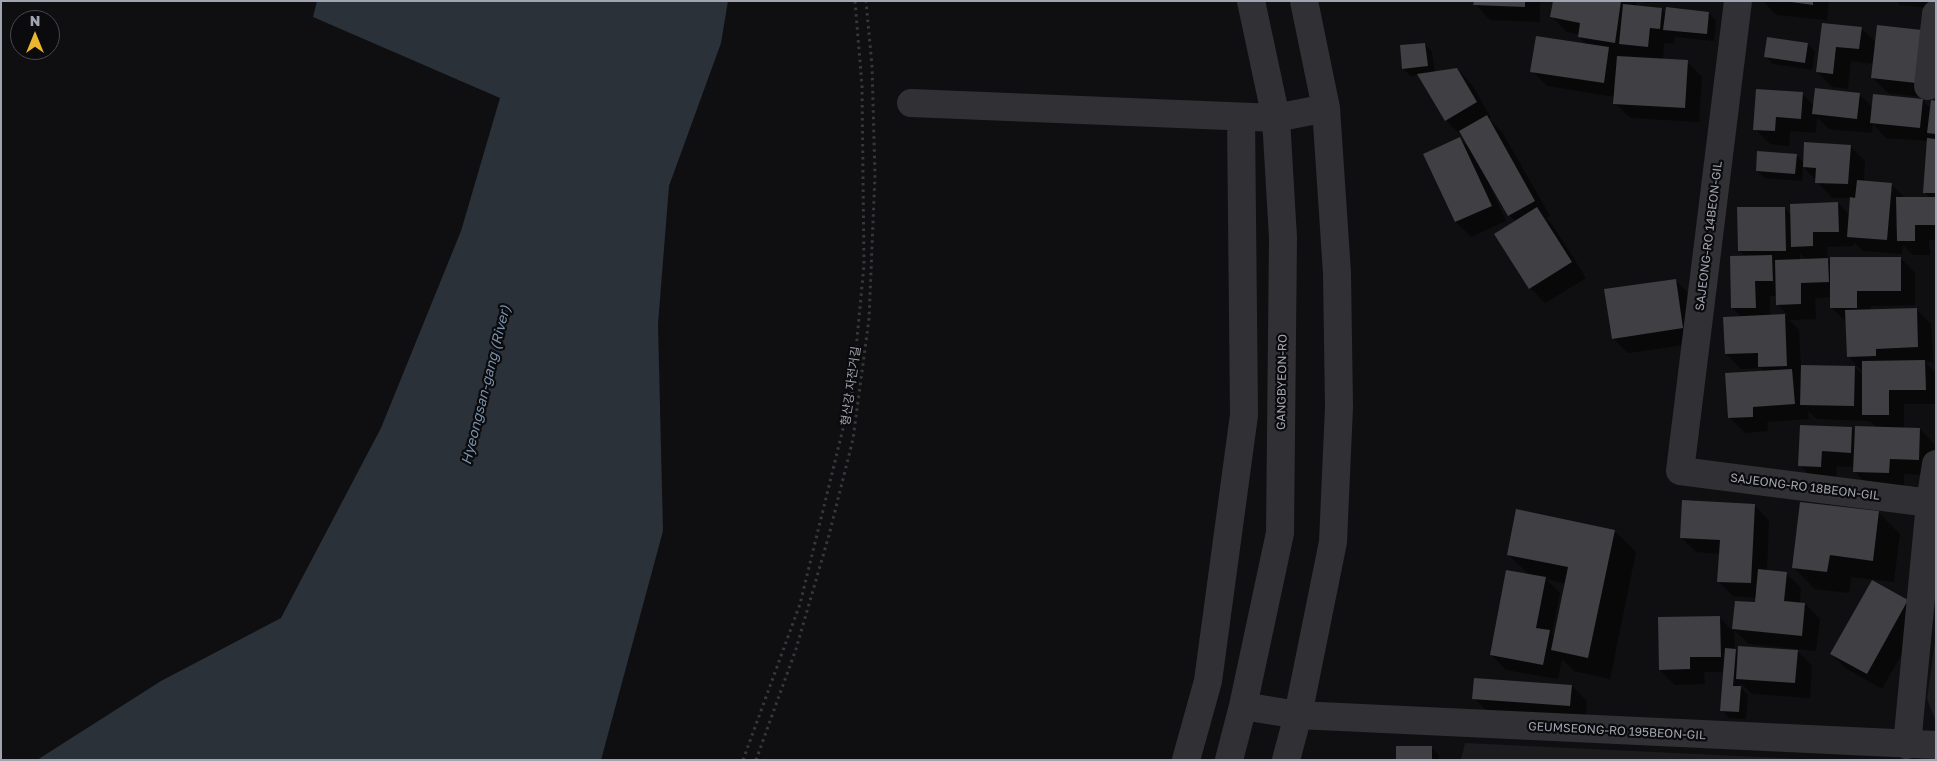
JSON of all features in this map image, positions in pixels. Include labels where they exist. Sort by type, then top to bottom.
[{"type":"street","name":"GANGBYEON-RO","points":[[1228,760],[1243,706],[1280,533],[1283,238],[1276,118],[1252,1]]},
{"type":"street","points":[[1286,760],[1298,715],[1333,542],[1339,426],[1337,273],[1326,108],[1304,1]]},
{"type":"street","name":"SAJEONG-RO 14BEON-GIL","points":[[1680,471],[1738,1]]},
{"type":"street","points":[[1928,86],[1936,14]]},
{"type":"street","points":[[911,103],[1276,118],[1326,108]]},
{"type":"street","points":[[1186,760],[1208,681],[1244,415],[1241,117]]},
{"type":"street","points":[[1907,745],[1930,503],[1936,464]]},
{"type":"street","name":"SAJEONG-RO 18BEON-GIL","points":[[1680,471],[1930,503]]},
{"type":"street","name":"GEUMSEONG-RO 195BEON-GIL","points":[[1243,706],[1298,715],[1936,745]]},
{"type":"path","points":[[743,760],[800,604],[852,392],[864,265],[862,86],[855,1]]},
{"type":"path","name":"형산강 자전거길","points":[[756,760],[796,649],[829,535],[853,439],[869,319],[875,175],[872,66],[866,1]]},
{"type":"shaded area","points":[[1936,634],[1936,722],[1927,699]]},
{"type":"shaded area","points":[[1465,743],[1822,760],[1461,760]]},
{"type":"water","name":"Hyeongsan-gang (River)","points":[[317,1],[728,1],[721,43],[669,186],[658,324],[663,531],[601,760],[37,760],[161,681],[281,618],[381,428],[461,231],[500,98],[313,17]]},
{"type":"building","points":[[1474,1],[1525,1],[1525,7],[1473,5]]},
{"type":"building","points":[[1553,1],[1621,1],[1615,43],[1578,37],[1580,23],[1550,17]]},
{"type":"building","points":[[1784,1],[1813,1],[1813,5]]},
{"type":"building","points":[[1623,4],[1662,8],[1660,29],[1650,28],[1648,47],[1619,44]]},
{"type":"building","points":[[1666,7],[1709,12],[1707,34],[1663,30]]},
{"type":"building","points":[[1822,23],[1862,27],[1859,49],[1836,47],[1833,74],[1816,72]]},
{"type":"building","points":[[1877,25],[1922,30],[1916,83],[1871,78]]},
{"type":"building","points":[[1536,36],[1609,47],[1604,83],[1530,72]]},
{"type":"building","points":[[1767,37],[1808,43],[1805,63],[1764,57]]},
{"type":"building","points":[[1425,43],[1428,66],[1402,69],[1400,45]]},
{"type":"building","points":[[1617,56],[1688,60],[1685,108],[1613,104]]},
{"type":"building","points":[[1457,68],[1477,102],[1445,121],[1417,74]]},
{"type":"building","points":[[1815,88],[1860,93],[1857,119],[1812,114]]},
{"type":"building","points":[[1756,89],[1803,92],[1801,119],[1776,117],[1775,131],[1753,130]]},
{"type":"building","points":[[1873,94],[1923,99],[1920,128],[1870,123]]},
{"type":"building","points":[[1931,100],[1936,101],[1936,134],[1927,133]]},
{"type":"building","points":[[1487,115],[1535,201],[1508,216],[1459,131]]},
{"type":"building","points":[[1460,137],[1492,206],[1455,222],[1423,154]]},
{"type":"building","points":[[1927,138],[1936,139],[1936,193],[1923,193]]},
{"type":"building","points":[[1804,142],[1851,145],[1848,184],[1815,183],[1816,168],[1803,167]]},
{"type":"building","points":[[1757,151],[1797,154],[1795,174],[1756,171]]},
{"type":"building","points":[[1857,180],[1892,183],[1887,240],[1847,237],[1850,197],[1855,198]]},
{"type":"building","points":[[1896,197],[1936,197],[1936,225],[1915,225],[1915,241],[1897,241]]},
{"type":"building","points":[[1838,202],[1839,232],[1813,232],[1813,246],[1791,247],[1790,204]]},
{"type":"building","points":[[1537,207],[1572,262],[1529,289],[1494,234]]},
{"type":"building","points":[[1737,207],[1785,207],[1786,251],[1738,251]]},
{"type":"building","points":[[1772,255],[1773,281],[1755,281],[1756,308],[1731,308],[1730,256]]},
{"type":"building","points":[[1830,257],[1901,257],[1901,291],[1857,291],[1857,308],[1830,308]]},
{"type":"building","points":[[1828,258],[1829,282],[1801,283],[1801,304],[1776,305],[1775,260]]},
{"type":"building","points":[[1676,279],[1683,328],[1612,339],[1604,289]]},
{"type":"building","points":[[1917,308],[1918,347],[1876,349],[1876,356],[1847,357],[1845,310]]},
{"type":"building","points":[[1785,314],[1787,366],[1758,367],[1758,353],[1725,354],[1723,317]]},
{"type":"building","points":[[1925,360],[1926,390],[1889,390],[1889,415],[1862,415],[1862,361]]},
{"type":"building","points":[[1801,365],[1855,366],[1854,406],[1800,405]]},
{"type":"building","points":[[1792,369],[1795,404],[1753,407],[1753,417],[1728,418],[1725,373]]},
{"type":"building","points":[[1800,425],[1852,427],[1851,453],[1822,451],[1821,467],[1798,466]]},
{"type":"building","points":[[1855,426],[1920,428],[1919,460],[1890,459],[1889,473],[1853,472]]},
{"type":"building","points":[[1682,500],[1755,504],[1751,583],[1717,582],[1720,540],[1680,538]]},
{"type":"building","points":[[1800,502],[1879,511],[1873,561],[1830,555],[1827,572],[1792,568]]},
{"type":"building","points":[[1516,509],[1615,530],[1588,658],[1551,650],[1568,567],[1507,555]]},
{"type":"building","points":[[1758,569],[1787,572],[1784,601],[1805,603],[1802,636],[1732,629],[1735,601],[1755,602]]},
{"type":"building","points":[[1506,570],[1546,577],[1536,628],[1550,630],[1543,665],[1490,655]]},
{"type":"building","points":[[1872,580],[1908,600],[1867,674],[1830,654]]},
{"type":"building","points":[[1720,616],[1721,657],[1690,657],[1690,669],[1659,670],[1658,617]]},
{"type":"building","points":[[1738,646],[1798,650],[1795,683],[1736,679]]},
{"type":"building","points":[[1725,648],[1736,649],[1733,686],[1741,686],[1739,712],[1720,711]]},
{"type":"building","points":[[1474,678],[1572,685],[1570,706],[1472,699]]},
{"type":"building","points":[[1396,746],[1432,746],[1432,760],[1396,760]]}]
